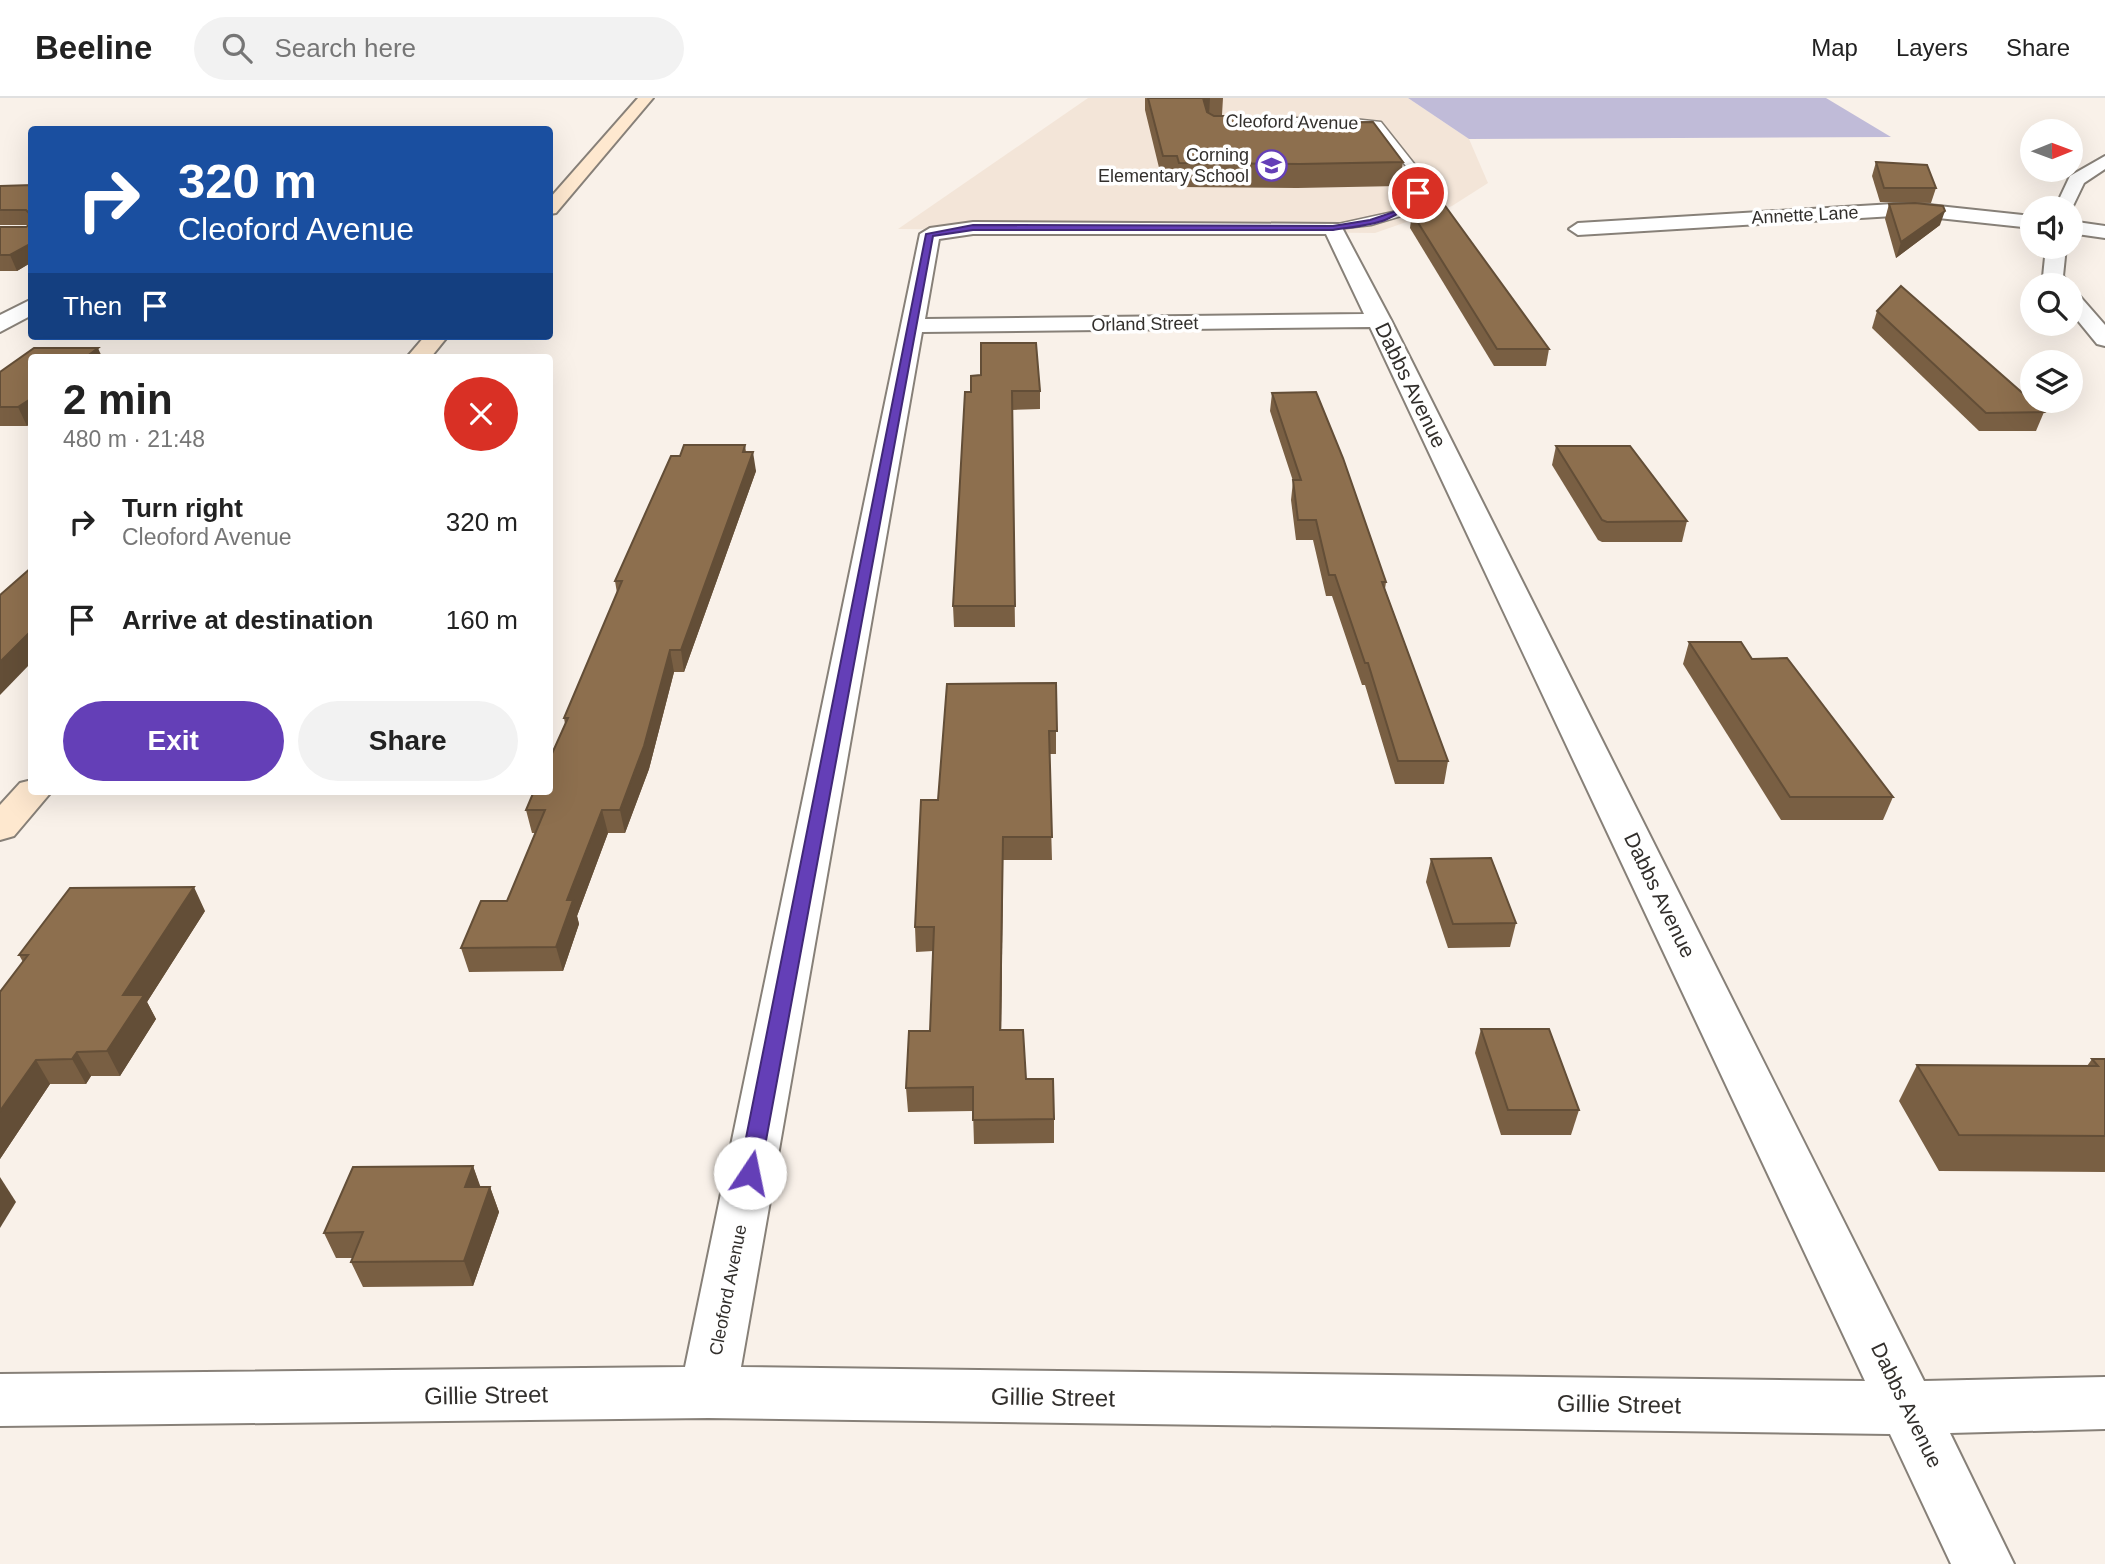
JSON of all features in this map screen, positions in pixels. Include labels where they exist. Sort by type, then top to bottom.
[{"type":"street","points":[[553,206],[646,98]]},
{"type":"street","points":[[2069,196],[2076,180],[2105,161]]},
{"type":"street","name":"Annette Lane","points":[[1578,229],[1910,209],[2020,221]]},
{"type":"street","name":"Cleoford Avenue","points":[[708,1392],[930,234],[973,228],[1333,228]]},
{"type":"street","name":"Dabbs Avenue","points":[[1333,228],[1983,1564]]},
{"type":"street","points":[[2083,229],[2105,232]]},
{"type":"street","points":[[0,325],[28,308]]},
{"type":"street","points":[[2083,313],[2105,339]]},
{"type":"street","name":"Orland Street","points":[[911,326],[1380,320]]},
{"type":"street","points":[[422,354],[434,340]]},
{"type":"street","points":[[0,828],[29,795]]},
{"type":"street","name":"Gillie Street","points":[[0,1400],[708,1392],[1909,1408],[2105,1404]]},
{"type":"lane","name":"Cleoford Avenue","points":[[1213,133],[1209,121],[1344,121],[1378,124],[1418,175],[1418,193],[1397,214],[1371,222],[1333,228]]},
{"type":"lane","points":[[1331,133],[1385,131]]},
{"type":"shaded area","points":[[1088,98],[1408,98],[1469,139],[1488,183],[1452,206],[1375,233],[898,229]]},
{"type":"shaded area","points":[[1408,98],[1826,98],[1891,137],[1469,139]]},
{"type":"building","points":[[1148,98],[1203,98],[1207,112],[1214,116],[1233,116],[1236,123],[1373,122],[1403,162],[1179,163],[1177,156],[1163,156]]},
{"type":"building","points":[[1876,162],[1927,165],[1936,188],[1884,188]]},
{"type":"building","points":[[28,185],[28,212],[0,210],[0,186]]},
{"type":"building","points":[[1438,196],[1549,349],[1497,349],[1412,213]]},
{"type":"building","points":[[1889,204],[1943,206],[1945,211],[1901,242]]},
{"type":"building","points":[[28,226],[28,245],[10,255],[0,255],[0,227]]},
{"type":"building","points":[[1901,286],[2020,391],[2020,412],[1986,413],[1877,311]]},
{"type":"building","points":[[981,343],[1036,343],[1040,391],[1012,391],[1015,606],[953,606],[965,392],[971,392],[971,376],[981,375]]},
{"type":"building","points":[[34,348],[98,348],[90,354],[28,354],[28,401],[18,407],[0,407],[0,372]]},
{"type":"building","points":[[1316,392],[1343,458],[1386,582],[1382,582],[1448,761],[1398,761],[1368,663],[1365,663],[1335,575],[1329,575],[1316,520],[1298,520],[1293,480],[1301,480],[1272,393]]},
{"type":"building","points":[[684,445],[745,445],[743,452],[753,452],[681,650],[670,650],[644,746],[620,810],[602,810],[567,900],[573,900],[556,947],[461,948],[481,901],[507,901],[545,810],[526,810],[532,795],[553,795],[553,751],[568,718],[564,718],[622,581],[615,581],[671,456],[680,456]]},
{"type":"building","points":[[1556,446],[1630,446],[1687,521],[1602,520]]},
{"type":"building","points":[[28,570],[28,634],[0,662],[0,595]]},
{"type":"building","points":[[1689,642],[1741,642],[1752,659],[1787,658],[1893,797],[1790,797]]},
{"type":"building","points":[[1056,683],[1057,731],[1049,731],[1052,837],[1003,837],[1000,1030],[1023,1030],[1026,1079],[1053,1079],[1054,1119],[973,1120],[973,1087],[906,1088],[909,1031],[930,1031],[934,927],[915,927],[921,800],[938,800],[947,684]]},
{"type":"building","points":[[1491,858],[1516,923],[1453,924],[1431,859]]},
{"type":"building","points":[[194,887],[123,995],[144,995],[107,1051],[77,1052],[72,1059],[36,1060],[0,1111],[0,992],[28,955],[19,955],[70,888]]},
{"type":"building","points":[[1481,1029],[1549,1029],[1579,1110],[1508,1110]]},
{"type":"building","points":[[2092,1059],[2105,1059],[2105,1136],[1959,1135],[1917,1065],[2098,1066]]},
{"type":"building","points":[[473,1166],[465,1187],[490,1187],[464,1261],[351,1262],[363,1232],[324,1233],[353,1167]]},
{"type":"place","name":"Corning Elementary School","points":[[1272,165]]},
{"type":"route","points":[[750,1173],[930,234],[973,228],[1333,228],[1371,222],[1397,214],[1418,193]]}]
